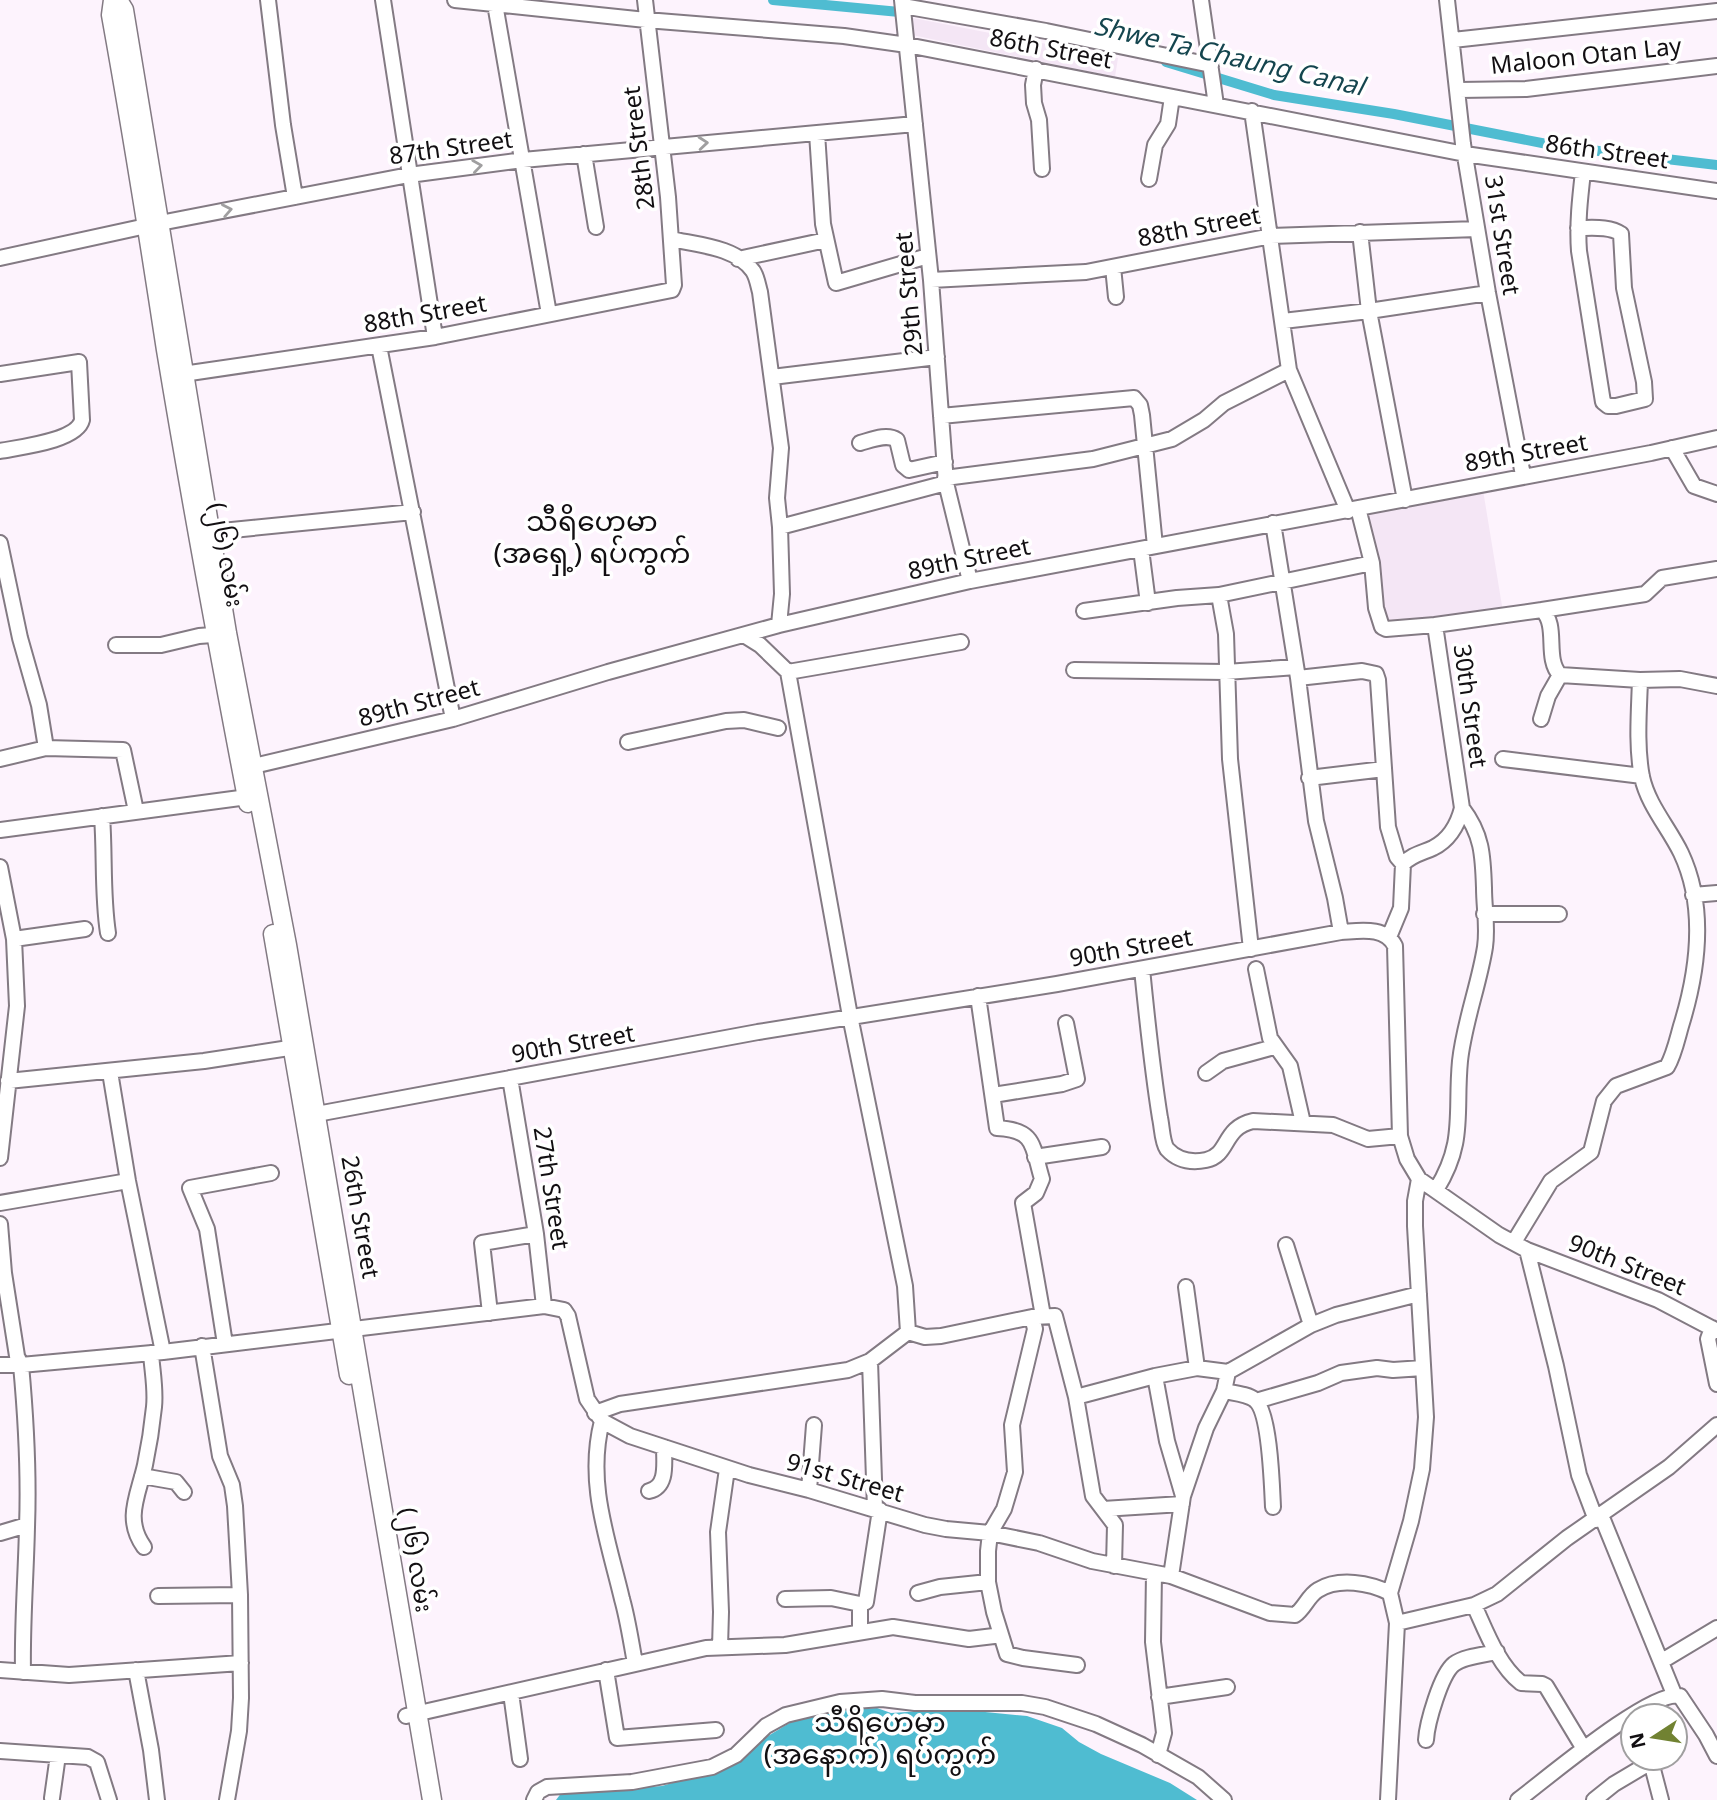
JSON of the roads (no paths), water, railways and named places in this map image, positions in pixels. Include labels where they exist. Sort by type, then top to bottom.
[{"type":"main road","name":"(၂၆) လမ်း","points":[[115,0],[124,10],[154,224],[221,634],[311,1115]]},
{"type":"main road","name":"(၂၆) လမ်း","points":[[154,224],[183,374],[204,533]]},
{"type":"main road","name":"26th Street","points":[[311,1115],[348,1329]]},
{"type":"main road","name":"(၂၆) လမ်း","points":[[348,1329],[411,1715],[421,1800]]},
{"type":"main road","name":"(၂၆) လမ်း","points":[[411,1715],[432,1800]]},
{"type":"street","points":[[268,0],[281,114],[295,197]]},
{"type":"street","points":[[383,0],[435,337]]},
{"type":"street","name":"86th Street","points":[[454,0],[646,20],[907,39],[1172,97],[1216,101],[1252,111],[1583,172],[1717,191]]},
{"type":"street","points":[[1201,0],[1216,101]]},
{"type":"street","name":"31st Street","points":[[1447,0],[1464,149],[1523,475]]},
{"type":"street","name":"28th Street","points":[[645,2],[671,239],[672,290]]},
{"type":"street","points":[[495,4],[549,314]]},
{"type":"street","points":[[902,4],[1046,31],[1211,68]]},
{"type":"street","name":"29th Street","points":[[902,4],[931,280],[946,480],[970,582]]},
{"type":"street","points":[[1453,40],[1717,11]]},
{"type":"street","name":"Maloon Otan Lay","points":[[1459,90],[1526,89],[1717,66]]},
{"type":"street","points":[[1036,69],[1034,103],[1039,120],[1042,169]]},
{"type":"street","points":[[1149,179],[1155,145],[1168,124],[1172,97]]},
{"type":"street","name":"30th Street","points":[[1252,111],[1289,370],[1353,509],[1372,563],[1376,608],[1382,627],[1386,629],[1435,625],[1462,808]]},
{"type":"street","name":"87th Street","points":[[0,258],[154,224],[409,175],[523,160],[915,124]]},
{"type":"street","points":[[817,133],[826,240],[836,283],[928,256]]},
{"type":"street","points":[[584,154],[596,227]]},
{"type":"street","points":[[1578,228],[1606,228],[1621,234],[1624,288],[1644,382],[1645,399],[1616,406],[1608,406],[1603,401],[1580,263],[1578,228],[1583,172]]},
{"type":"street","name":"88th Street","points":[[931,280],[1073,273],[1271,236],[1477,229]]},
{"type":"street","points":[[1360,232],[1369,311],[1405,500]]},
{"type":"street","points":[[671,239],[722,250],[752,270],[756,278],[782,448],[776,498],[780,527],[782,611],[779,625]]},
{"type":"street","points":[[738,259],[826,240]]},
{"type":"street","points":[[1113,267],[1116,297]]},
{"type":"street","name":"88th Street","points":[[183,374],[435,337],[672,290]]},
{"type":"street","points":[[1283,321],[1488,293]]},
{"type":"street","points":[[379,346],[453,719]]},
{"type":"street","points":[[772,377],[937,357]]},
{"type":"street","points":[[0,374],[79,362],[82,420],[79,428],[71,434],[0,451]]},
{"type":"street","points":[[780,527],[946,480],[1093,459],[1172,439],[1204,420],[1224,403],[1289,370]]},
{"type":"street","points":[[941,416],[1134,398],[1140,405],[1146,447],[1148,603]]},
{"type":"street","points":[[860,443],[894,437],[903,465],[909,470],[944,462]]},
{"type":"street","name":"89th Street","points":[[246,767],[453,719],[608,672],[779,625],[970,582],[1717,438]]},
{"type":"street","points":[[1672,448],[1694,486],[1717,494]]},
{"type":"street","points":[[204,533],[413,512]]},
{"type":"street","points":[[1273,523],[1297,672],[1315,821],[1335,898],[1340,932]]},
{"type":"street","points":[[0,543],[20,638],[39,705],[46,748]]},
{"type":"street","points":[[1084,611],[1219,595],[1372,563]]},
{"type":"street","points":[[1435,625],[1646,594],[1662,578],[1717,569]]},
{"type":"street","points":[[1219,595],[1226,634],[1231,772],[1251,949]]},
{"type":"street","points":[[1542,610],[1548,619],[1553,662],[1560,675]]},
{"type":"street","points":[[116,645],[161,645],[221,634]]},
{"type":"street","points":[[744,635],[768,652],[789,672],[850,1016],[905,1286],[908,1332]]},
{"type":"street","points":[[789,672],[961,642]]},
{"type":"street","points":[[1073,670],[1362,671],[1376,674],[1388,827],[1397,858],[1403,864],[1401,908],[1389,937],[1395,946],[1397,959],[1400,1136],[1407,1160],[1419,1179],[1415,1201],[1415,1226],[1426,1417],[1422,1469],[1411,1521],[1390,1593],[1397,1623],[1388,1800]]},
{"type":"street","points":[[1560,675],[1640,680],[1680,679],[1717,686]]},
{"type":"street","points":[[1541,719],[1548,696],[1560,675]]},
{"type":"street","points":[[1640,680],[1642,776],[1654,806],[1682,855],[1693,895],[1698,954],[1695,975],[1670,1063],[1664,1069],[1616,1086],[1609,1092],[1604,1101],[1591,1152],[1551,1181],[1520,1246],[1556,1366],[1579,1475],[1662,1661],[1674,1694]]},
{"type":"street","points":[[628,742],[744,719],[778,728]]},
{"type":"street","points":[[0,759],[46,748],[123,750],[136,811]]},
{"type":"street","points":[[1503,759],[1642,776]]},
{"type":"street","points":[[1309,778],[1384,769]]},
{"type":"street","points":[[0,830],[252,796]]},
{"type":"street","points":[[1403,864],[1420,852],[1436,846],[1457,826],[1462,808]]},
{"type":"street","points":[[1436,1190],[1452,1161],[1458,1139],[1460,1062],[1485,947],[1483,859],[1476,828],[1462,808]]},
{"type":"street","points":[[102,816],[102,884],[108,933]]},
{"type":"street","points":[[0,867],[14,939],[17,1006],[0,1158]]},
{"type":"street","points":[[1693,895],[1717,893]]},
{"type":"street","points":[[1484,914],[1559,914]]},
{"type":"street","points":[[14,939],[85,929]]},
{"type":"street","name":"90th Street","points":[[311,1115],[850,1016],[1340,932],[1374,931],[1389,937]]},
{"type":"street","points":[[1142,968],[1151,1064],[1166,1147],[1180,1160],[1206,1160],[1222,1150],[1233,1130],[1253,1121],[1333,1125],[1368,1139],[1400,1136]]},
{"type":"street","points":[[1256,969],[1270,1038],[1290,1066],[1303,1123]]},
{"type":"street","points":[[978,996],[997,1128],[1016,1129],[1030,1138],[1042,1179],[1036,1193],[1023,1203],[1038,1316],[1012,1425],[1015,1472],[1004,1509],[990,1533],[988,1582],[1004,1650],[1012,1656],[1077,1665]]},
{"type":"street","points":[[993,1095],[1062,1084],[1077,1079],[1066,1023]]},
{"type":"street","points":[[8,1081],[110,1072],[298,1047]]},
{"type":"street","points":[[1206,1073],[1223,1061],[1275,1047]]},
{"type":"street","points":[[110,1072],[157,1352],[150,1440],[136,1493],[133,1517],[136,1536],[144,1547]]},
{"type":"street","name":"27th Street","points":[[510,1078],[536,1234],[544,1306]]},
{"type":"street","points":[[1035,1157],[1101,1147]]},
{"type":"street","points":[[225,1344],[207,1229],[190,1188],[271,1173]]},
{"type":"street","name":"90th Street","points":[[1419,1179],[1499,1235],[1520,1246],[1658,1300],[1715,1329]]},
{"type":"street","points":[[0,1203],[128,1181]]},
{"type":"street","points":[[0,1224],[2,1273],[21,1365],[28,1458],[23,1672]]},
{"type":"street","points":[[491,1313],[482,1243],[536,1234]]},
{"type":"street","points":[[1286,1245],[1311,1325]]},
{"type":"street","points":[[1186,1287],[1197,1368]]},
{"type":"street","points":[[1076,1397],[1197,1368],[1228,1372],[1311,1325],[1336,1315],[1419,1294]]},
{"type":"street","points":[[0,1365],[157,1352],[544,1306],[558,1308],[566,1313],[583,1387],[598,1417],[595,1466],[597,1492],[635,1663]]},
{"type":"street","points":[[908,1332],[925,1337],[941,1336],[1038,1316],[1057,1318],[1076,1397],[1093,1496],[1115,1525],[1114,1566]]},
{"type":"street","points":[[1715,1329],[1708,1339],[1717,1384]]},
{"type":"street","points":[[598,1417],[620,1404],[848,1370],[870,1361],[908,1332]]},
{"type":"street","points":[[202,1346],[220,1456],[232,1485],[235,1506],[241,1663],[239,1731],[228,1800]]},
{"type":"street","points":[[785,1599],[831,1598],[860,1604],[866,1602],[878,1510],[870,1361]]},
{"type":"street","points":[[1224,1391],[1256,1401],[1318,1383],[1341,1373],[1377,1368],[1423,1368]]},
{"type":"street","points":[[1171,1576],[1183,1500],[1206,1429],[1224,1391],[1228,1372]]},
{"type":"street","points":[[1155,1376],[1167,1441],[1183,1500]]},
{"type":"street","points":[[1256,1401],[1263,1413],[1270,1457],[1273,1507]]},
{"type":"street","name":"91st Street","points":[[598,1417],[630,1436],[727,1469],[946,1529],[990,1533],[1039,1543],[1114,1566],[1171,1576],[1279,1615],[1294,1615],[1317,1590],[1326,1586],[1361,1583],[1390,1593]]},
{"type":"street","points":[[809,1490],[814,1425]]},
{"type":"street","points":[[1397,1623],[1474,1605],[1497,1594],[1567,1538],[1670,1467],[1717,1425]]},
{"type":"street","points":[[649,1491],[656,1490],[661,1484],[664,1447]]},
{"type":"street","points":[[720,1647],[718,1532],[727,1469]]},
{"type":"street","points":[[142,1476],[176,1482],[184,1492]]},
{"type":"street","points":[[1103,1509],[1183,1500]]},
{"type":"street","points":[[0,1533],[27,1525]]},
{"type":"street","points":[[1154,1573],[1153,1633],[1164,1733],[1157,1755]]},
{"type":"street","points":[[918,1593],[940,1587],[988,1582]]},
{"type":"street","points":[[158,1597],[240,1595]]},
{"type":"street","points":[[860,1604],[860,1631]]},
{"type":"street","points":[[1474,1605],[1497,1652],[1518,1682],[1546,1686],[1584,1749]]},
{"type":"street","points":[[411,1715],[688,1651],[785,1645],[893,1627],[969,1639],[994,1636],[1000,1632]]},
{"type":"street","points":[[1662,1661],[1717,1628]]},
{"type":"street","points":[[1426,1740],[1427,1721],[1448,1671],[1455,1663],[1497,1652]]},
{"type":"street","points":[[0,1670],[69,1675],[241,1663]]},
{"type":"street","points":[[135,1670],[157,1800]]},
{"type":"street","points":[[606,1670],[617,1738],[716,1730]]},
{"type":"street","points":[[1159,1697],[1227,1688]]},
{"type":"street","points":[[511,1693],[520,1759]]},
{"type":"street","points":[[1655,1702],[1662,1697],[1679,1694],[1717,1756]]},
{"type":"street","points":[[534,1800],[538,1792],[547,1787],[632,1782],[712,1767],[736,1755],[766,1726],[786,1715],[864,1699],[915,1703],[1003,1702],[1037,1706],[1096,1724],[1142,1745],[1198,1777],[1224,1800]]},
{"type":"street","points":[[1518,1800],[1619,1726]]},
{"type":"street","points":[[0,1751],[81,1756],[97,1762],[109,1800]]},
{"type":"street","points":[[52,1798],[58,1755]]},
{"type":"street","points":[[1594,1800],[1632,1772]]},
{"type":"street","points":[[1654,1772],[1661,1800]]},
{"type":"water","points":[[877,1708],[891,1713],[955,1709],[1027,1716],[1062,1728],[1079,1742],[1101,1754],[1170,1783],[1197,1800],[556,1800],[562,1792],[574,1789],[596,1791],[662,1786],[715,1770],[743,1755],[796,1719],[829,1711]]},
{"type":"waterway","name":"Shwe Ta Chaung Canal","points":[[773,0],[910,13]]},
{"type":"waterway","name":"Shwe Ta Chaung Canal","points":[[1166,62],[1274,95],[1394,114],[1557,146],[1717,165]]},
{"type":"district","name":"သီရိဟေမာ (အရှေ့) ရပ်ကွက်","points":[[592,537]]},
{"type":"district","name":"သီရိဟေမာ (အနောက်) ရပ်ကွက်","points":[[880,1738]]}]
